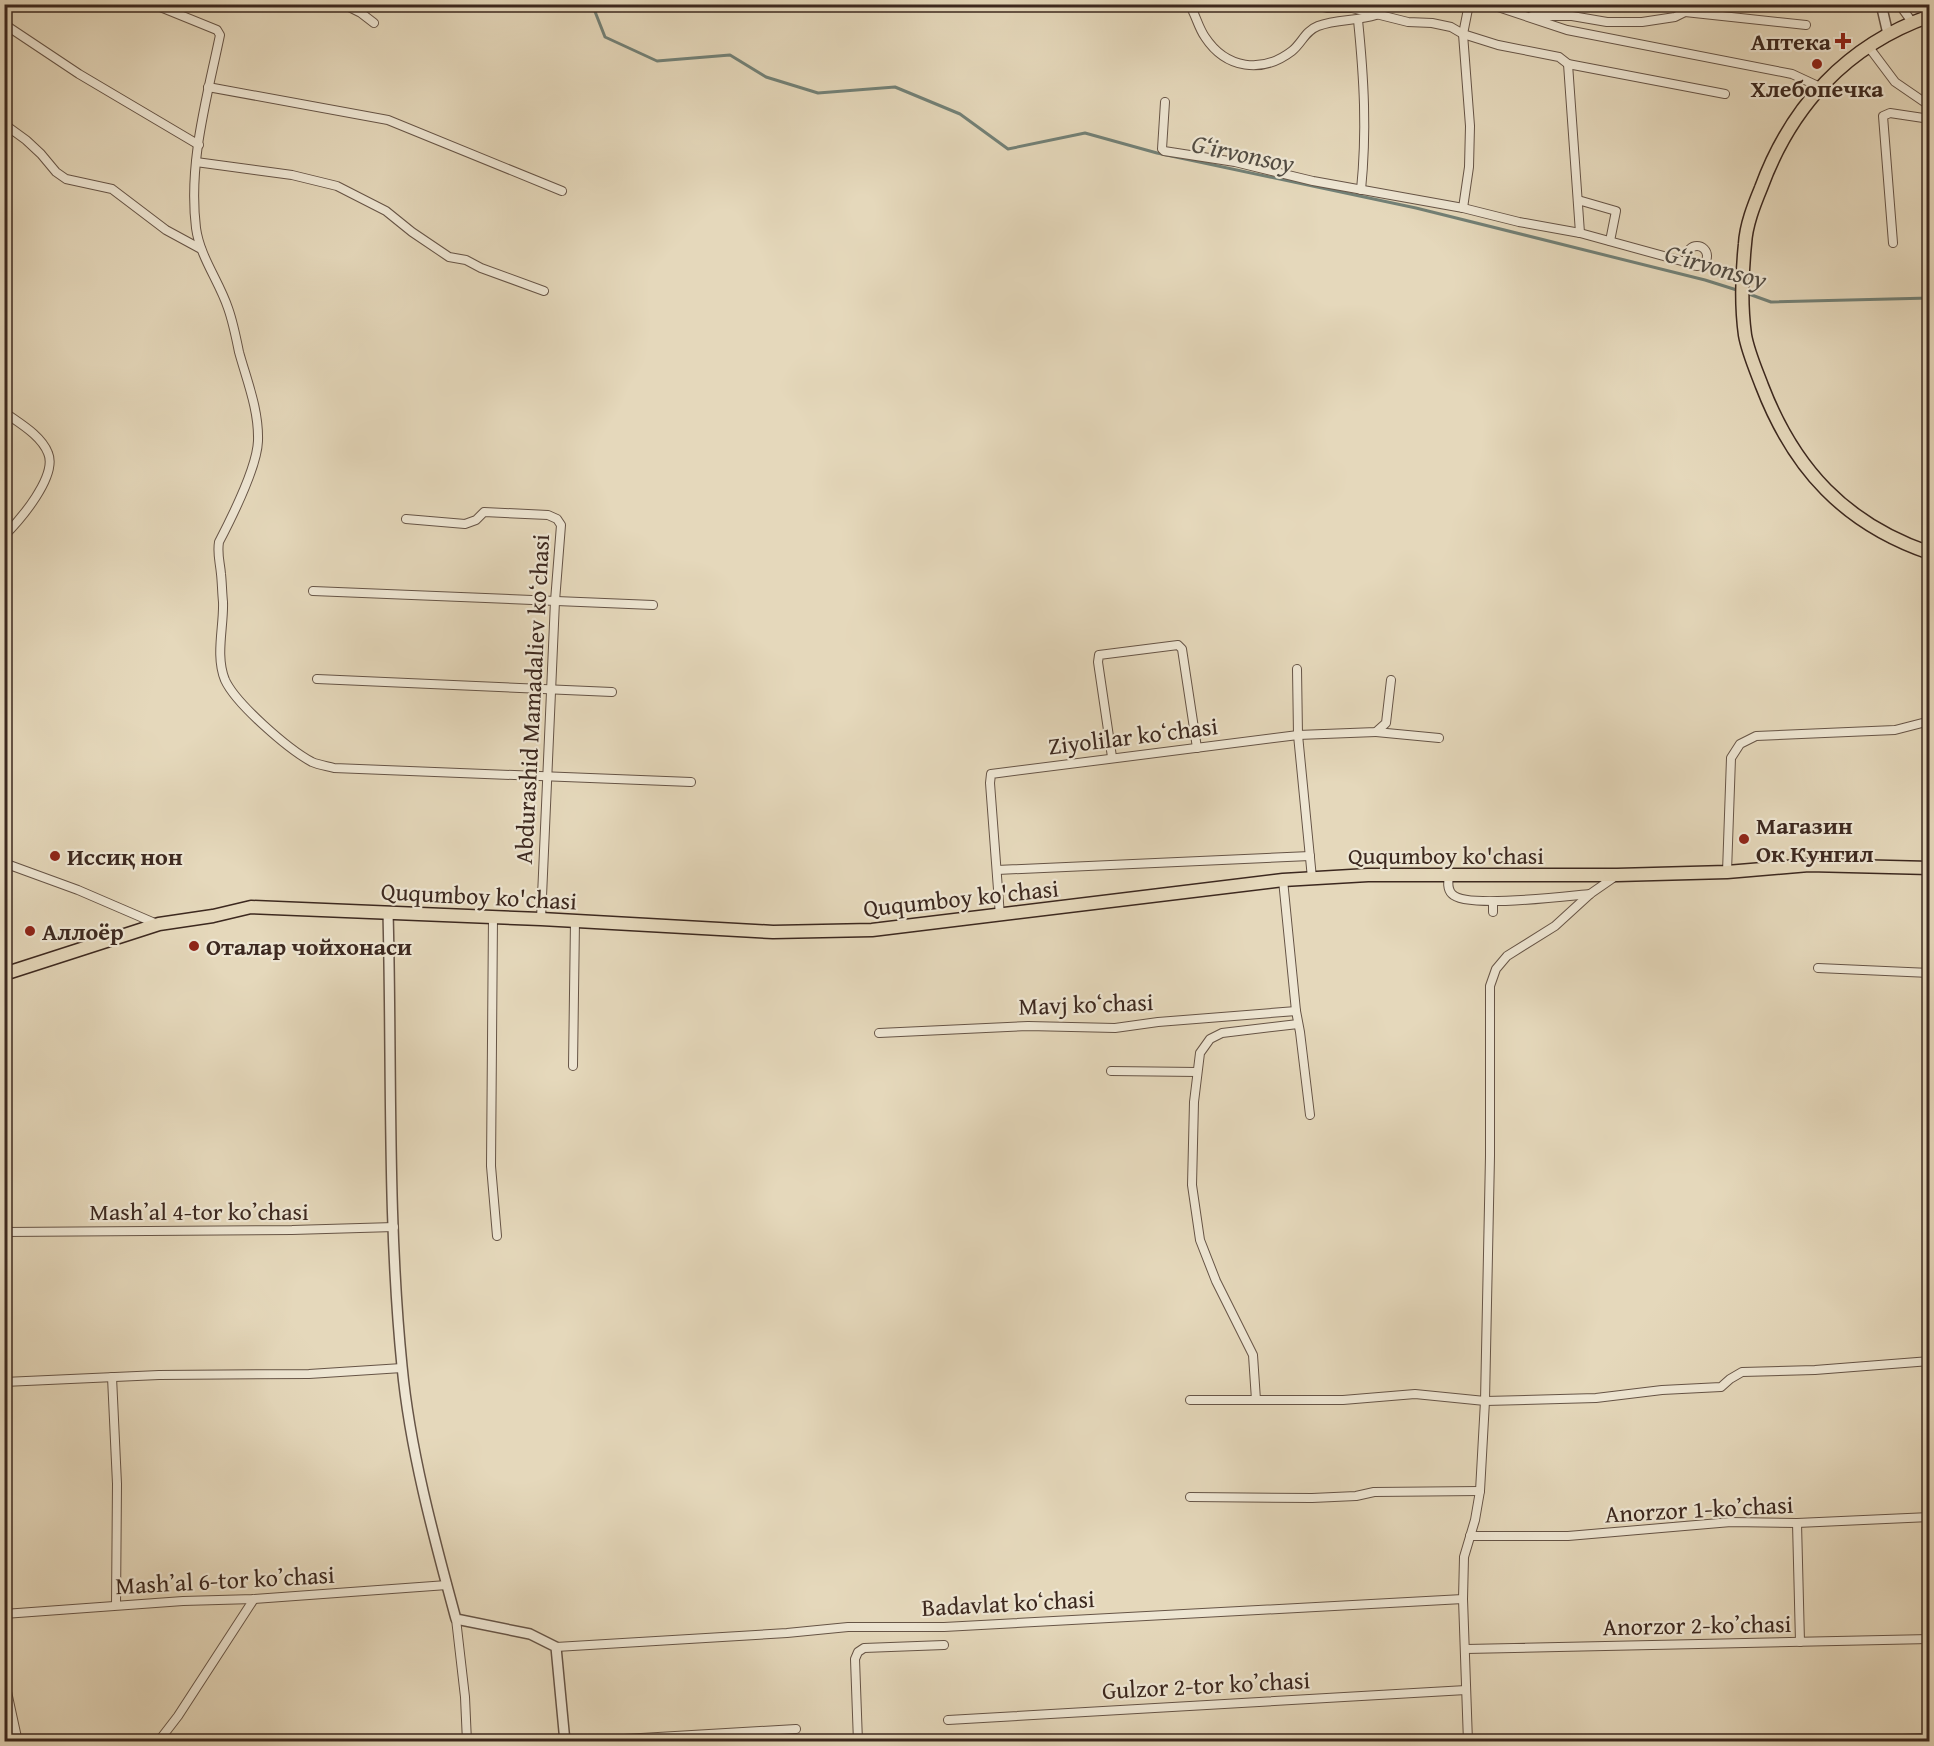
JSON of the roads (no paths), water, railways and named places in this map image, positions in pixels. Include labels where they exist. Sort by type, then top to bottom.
[{"type":"main road","points":[[1929,16],[1888,34],[1843,65],[1820,87],[1794,122],[1773,159],[1756,199],[1745,243],[1743,289],[1745,336],[1773,411],[1796,454],[1816,480],[1839,503],[1882,533],[1929,553]]},
{"type":"main road","name":"Ququmboy ko'chasi","points":[[4,974],[159,924],[251,908],[493,916],[773,932],[872,930],[1312,878],[1368,875],[1617,875],[1727,872],[1809,865],[1929,868]]},
{"type":"street","points":[[153,4],[219,32],[196,162],[194,195],[196,230],[201,249],[228,307],[250,388],[258,441],[251,470],[219,542],[217,553],[221,574],[223,614],[222,664],[225,680],[233,692],[280,739],[314,763],[334,768],[691,782]]},
{"type":"street","points":[[343,4],[374,22]]},
{"type":"street","points":[[1069,4],[1093,7],[1113,4]]},
{"type":"street","points":[[1189,4],[1200,28],[1213,48],[1232,62],[1247,66],[1275,61],[1293,50],[1307,33],[1319,26],[1378,15]]},
{"type":"street","points":[[1310,4],[1328,8],[1352,8],[1408,22],[1451,27],[1463,34],[1498,45],[1559,57],[1568,64],[1725,94]]},
{"type":"street","points":[[1463,208],[1469,167],[1470,126],[1463,34],[1469,4]]},
{"type":"street","points":[[1490,4],[1567,30],[1792,74],[1820,87]]},
{"type":"street","points":[[1510,11],[1517,4]]},
{"type":"street","points":[[1881,4],[1888,34]]},
{"type":"street","points":[[1899,4],[1912,22]]},
{"type":"street","points":[[1526,16],[1572,16],[1607,22],[1642,22],[1675,16],[1685,8],[1806,25]]},
{"type":"street","points":[[1358,20],[1365,94],[1361,190]]},
{"type":"street","points":[[4,24],[113,95],[199,145]]},
{"type":"street","points":[[1868,46],[1895,82],[1929,106]]},
{"type":"street","points":[[1568,64],[1580,233]]},
{"type":"street","points":[[208,87],[388,120],[562,191]]},
{"type":"street","points":[[1165,102],[1162,149],[1164,150],[1235,162],[1313,181],[1463,208],[1519,222],[1580,233],[1689,263]]},
{"type":"street","points":[[1893,243],[1884,116],[1890,113],[1929,119]]},
{"type":"street","points":[[4,124],[41,154],[61,176],[81,184],[112,189],[166,230],[201,249]]},
{"type":"street","points":[[196,162],[292,175],[337,186],[386,211],[449,257],[466,260],[544,291]]},
{"type":"street","points":[[1578,200],[1616,211],[1610,241]]},
{"type":"street","points":[[4,412],[38,437],[49,454],[50,466],[44,486],[4,536]]},
{"type":"street","name":"Abdurashid Mamadaliev koʻchasi","points":[[406,519],[465,524],[476,520],[484,512],[548,515],[557,519],[561,525],[555,601],[542,919]]},
{"type":"street","points":[[313,591],[653,605]]},
{"type":"street","points":[[1112,757],[1098,662],[1099,655],[1178,645],[1182,649],[1197,748]]},
{"type":"street","points":[[1297,669],[1298,735],[1312,878]]},
{"type":"street","points":[[317,679],[612,692]]},
{"type":"street","points":[[1376,732],[1386,723],[1391,680]]},
{"type":"street","points":[[1727,872],[1731,758],[1740,744],[1756,736],[1895,730],[1929,721]]},
{"type":"street","name":"Ziyolilar koʻchasi","points":[[997,870],[991,774],[1298,735],[1376,732],[1439,738]]},
{"type":"street","points":[[1000,916],[997,870],[1310,856]]},
{"type":"street","points":[[4,863],[78,890],[159,924]]},
{"type":"street","points":[[1468,1742],[1463,1599],[1464,1557],[1475,1520],[1480,1491],[1485,1401],[1490,1156],[1490,986],[1496,969],[1507,956],[1555,926],[1590,894],[1617,875]]},
{"type":"street","points":[[1449,876],[1448,886],[1452,894],[1461,900],[1492,902],[1590,894]]},
{"type":"street","points":[[1283,880],[1296,1011],[1310,1115]]},
{"type":"street","points":[[1492,902],[1493,912]]},
{"type":"street","points":[[388,912],[394,1227],[402,1368],[420,1477],[456,1619],[465,1697],[467,1742]]},
{"type":"street","points":[[493,916],[491,1166],[497,1236]]},
{"type":"street","points":[[573,1066],[575,921]]},
{"type":"street","points":[[1818,968],[1929,973]]},
{"type":"street","name":"Mavj koʻchasi","points":[[879,1033],[1028,1026],[1115,1028],[1158,1022],[1296,1011]]},
{"type":"street","points":[[1256,1400],[1253,1355],[1200,1240],[1192,1185],[1197,1072],[1200,1053],[1215,1036],[1298,1024]]},
{"type":"street","points":[[1111,1071],[1197,1072]]},
{"type":"street","name":"Mashʼal 4-tor koʼchasi","points":[[4,1232],[394,1227]]},
{"type":"street","points":[[1190,1400],[1343,1400],[1415,1394],[1485,1401],[1596,1398],[1662,1390],[1721,1387],[1730,1378],[1742,1372],[1858,1367],[1929,1361]]},
{"type":"street","points":[[4,1382],[159,1375],[309,1374],[402,1368]]},
{"type":"street","points":[[112,1377],[117,1484],[116,1605]]},
{"type":"street","points":[[1190,1497],[1312,1498],[1356,1496],[1374,1492],[1480,1491]]},
{"type":"street","name":"Аnorzor 1-koʼchasi","points":[[1470,1536],[1568,1536],[1731,1522],[1797,1523],[1929,1517]]},
{"type":"street","points":[[1797,1523],[1800,1642]]},
{"type":"street","name":"Mashʼal 6-tor koʼchasi","points":[[4,1614],[447,1585]]},
{"type":"street","points":[[158,1742],[178,1716],[254,1599]]},
{"type":"street","name":"Badavlat koʻchasi","points":[[556,1647],[848,1627],[944,1627],[1463,1599]]},
{"type":"street","points":[[456,1619],[530,1634],[556,1647],[565,1742]]},
{"type":"street","name":"Аnorzor 2-koʼchasi","points":[[1466,1649],[1929,1640]]},
{"type":"street","points":[[858,1742],[855,1659],[858,1652],[864,1648],[944,1645]]},
{"type":"street","points":[[4,1678],[18,1742]]},
{"type":"street","name":"Gulzor 2-tor koʼchasi","points":[[948,1720],[1466,1690]]},
{"type":"street","points":[[573,1742],[796,1729]]},
{"type":"street","points":[[1818,1742],[1929,1738]]},
{"type":"waterway","name":"G‘irvonsoy","points":[[592,4],[605,37],[657,61],[730,55],[766,77],[818,93],[895,87],[960,114],[1008,149],[1085,133],[1157,153],[1416,208],[1705,280],[1740,291]]},
{"type":"waterway","name":"G‘irvonsoy","points":[[1746,293],[1771,302],[1930,298]]},
{"type":"place","name":"Аптека","points":[[1843,41]]},
{"type":"place","name":"Хлебопечка","points":[[1817,64]]},
{"type":"place","name":"Магазин Ок Кунгил","points":[[1744,839]]},
{"type":"place","name":"Иссиқ нон","points":[[55,856]]},
{"type":"place","name":"Аллоёр","points":[[30,931]]},
{"type":"place","name":"Оталар чойхонаси","points":[[194,946]]}]
